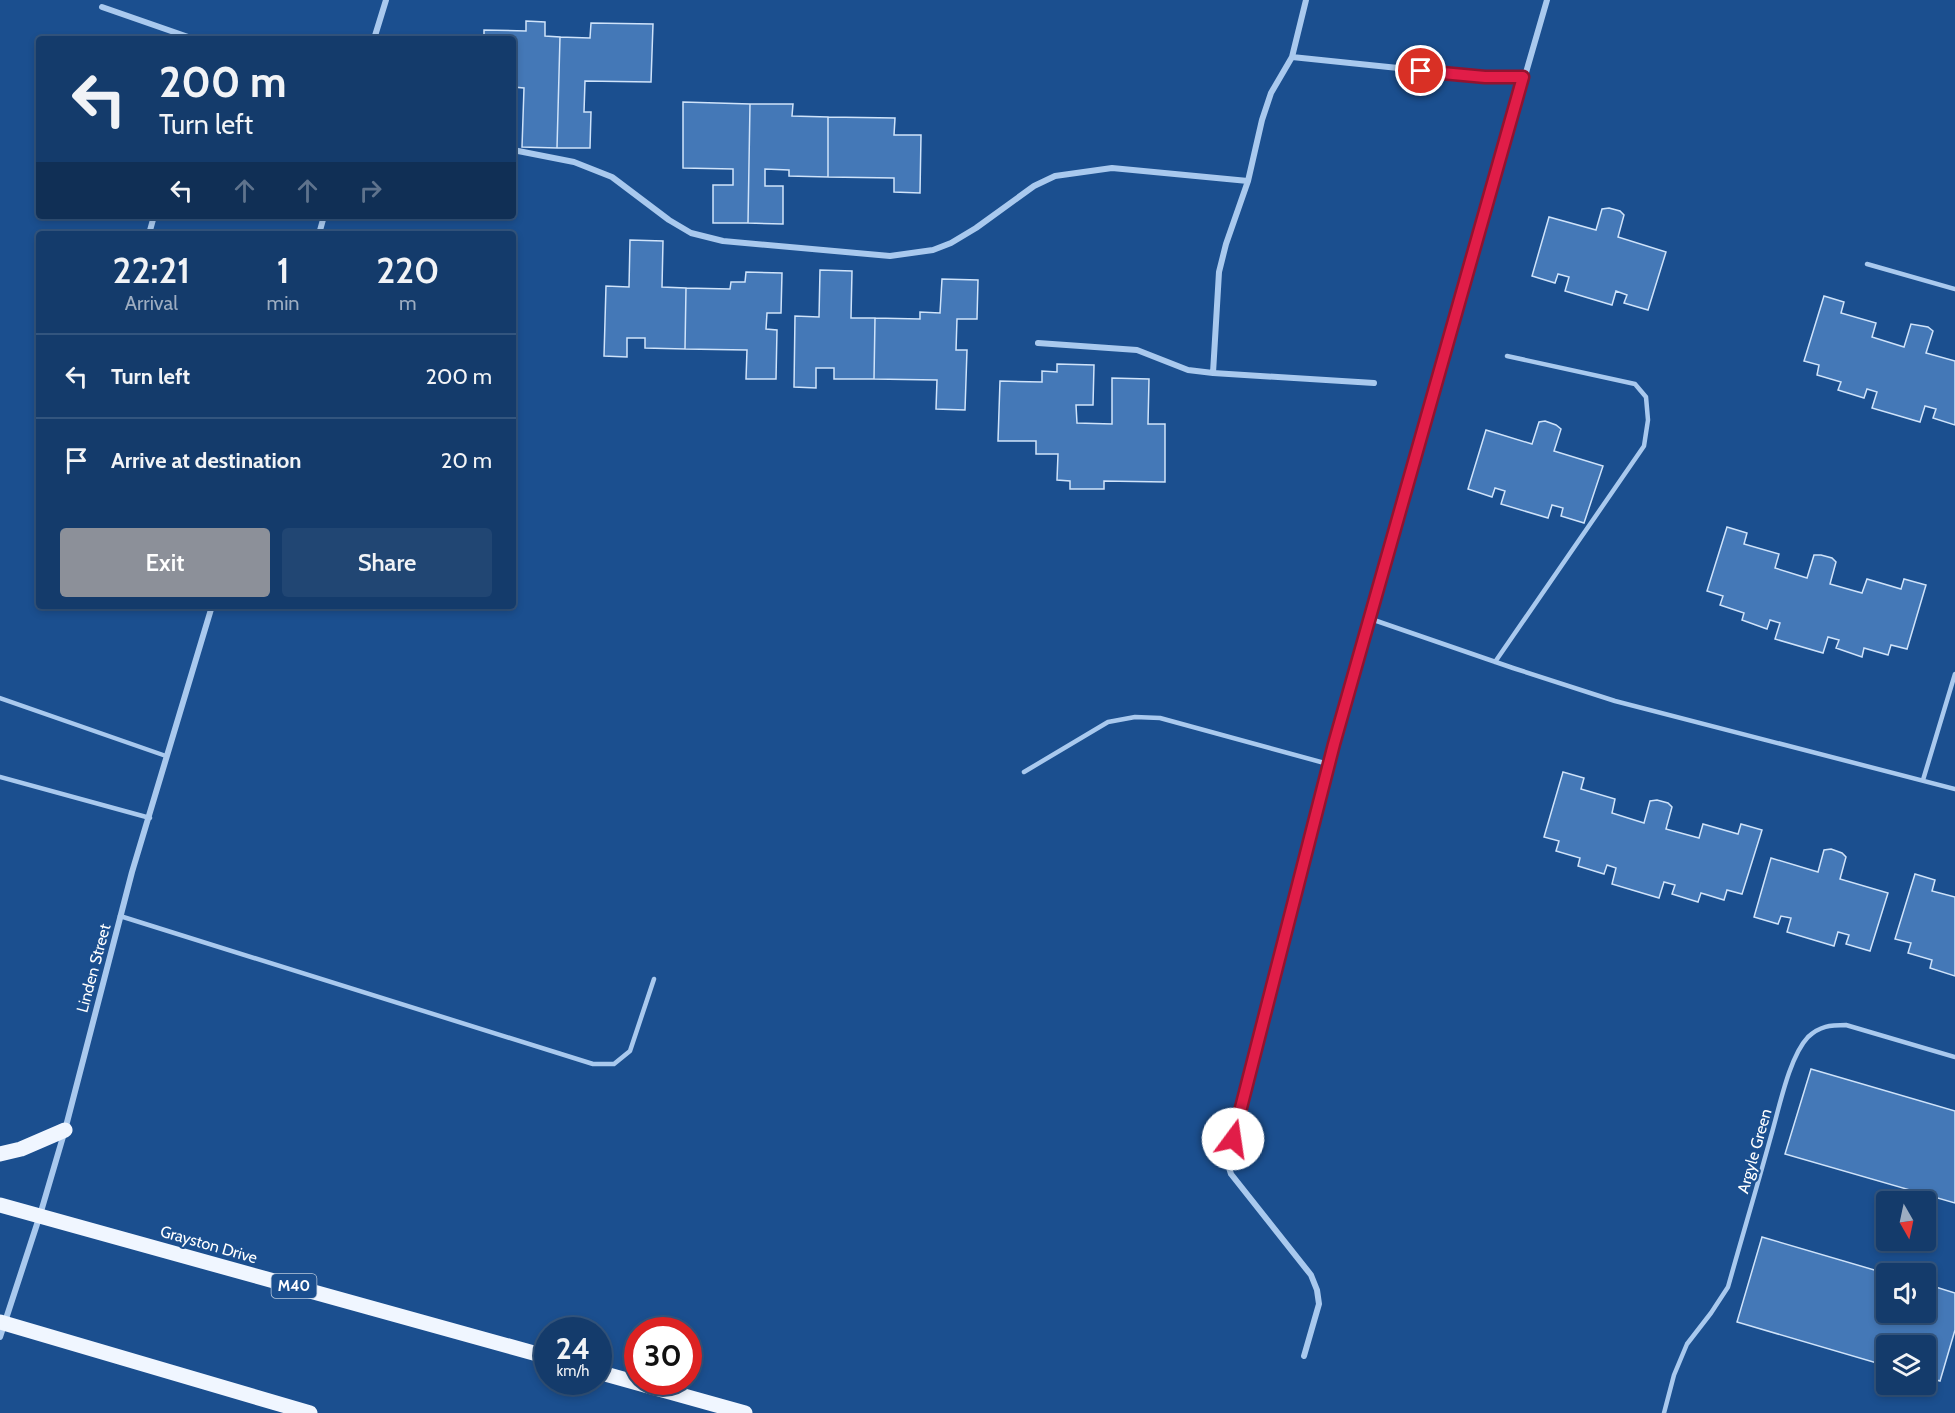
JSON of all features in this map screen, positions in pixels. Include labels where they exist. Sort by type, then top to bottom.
[{"type":"main road","points":[[0,1154],[21,1149],[64,1130]]},
{"type":"main road","name":"Grayston Drive","points":[[0,1205],[534,1354]]},
{"type":"main road","points":[[1,1328],[310,1413]]},
{"type":"main road","points":[[612,1376],[745,1413]]},
{"type":"street","points":[[375,36],[386,0]]},
{"type":"street","points":[[1213,373],[1219,272],[1248,180],[1260,127],[1271,93],[1292,57],[1306,0]]},
{"type":"street","points":[[1304,1356],[1319,1304],[1317,1290],[1311,1275],[1231,1174],[1227,1161],[1328,764],[1368,618],[1546,0]]},
{"type":"street","points":[[102,7],[185,36]]},
{"type":"street","points":[[1292,57],[1485,77],[1523,77]]},
{"type":"street","points":[[516,151],[573,162],[612,177],[669,220],[691,233],[723,241],[890,256],[933,250],[951,243],[1034,186],[1054,176],[1112,168],[1248,180]]},
{"type":"street","points":[[1038,343],[1137,350],[1188,370],[1213,373],[1374,383]]},
{"type":"street","name":"Linden Street","points":[[1,1328],[40,1215],[120,916],[211,609]]},
{"type":"lane","points":[[1867,264],[1955,289]]},
{"type":"lane","points":[[1495,662],[1644,446],[1648,420],[1646,398],[1635,384],[1507,356]]},
{"type":"lane","points":[[1368,618],[1615,701],[1955,789]]},
{"type":"lane","points":[[1923,780],[1955,674]]},
{"type":"lane","points":[[0,698],[166,756]]},
{"type":"lane","points":[[1024,772],[1108,722],[1135,717],[1160,718],[1328,764]]},
{"type":"lane","points":[[0,777],[150,818]]},
{"type":"lane","points":[[120,916],[593,1064],[614,1064],[630,1051],[654,979]]},
{"type":"lane","name":"Argyle Green","points":[[1664,1413],[1674,1375],[1687,1344],[1728,1287],[1784,1091],[1796,1057],[1807,1039],[1820,1028],[1830,1024],[1846,1025],[1955,1057]]},
{"type":"building","points":[[526,21],[545,22],[545,36],[560,37],[557,148],[522,147],[524,88],[516,87],[516,36],[484,36],[484,30],[526,31]]},
{"type":"building","points":[[591,23],[653,24],[651,82],[585,81],[584,112],[591,112],[590,148],[557,148],[560,37],[590,38]]},
{"type":"building","points":[[683,102],[750,104],[748,223],[713,223],[713,185],[733,185],[733,169],[683,168]]},
{"type":"building","points":[[750,104],[793,104],[792,116],[828,117],[828,177],[789,176],[789,170],[765,169],[765,186],[783,186],[783,224],[748,223]]},
{"type":"building","points":[[828,117],[895,118],[894,135],[921,135],[920,193],[894,192],[894,178],[828,177]]},
{"type":"building","points":[[1602,209],[1620,211],[1624,215],[1618,237],[1666,252],[1648,310],[1624,303],[1627,295],[1616,291],[1612,305],[1565,291],[1569,277],[1558,274],[1555,283],[1532,276],[1549,217],[1596,230]]},
{"type":"building","points":[[630,240],[663,241],[662,287],[686,288],[685,349],[645,348],[645,338],[627,338],[627,357],[604,356],[606,286],[629,287]]},
{"type":"building","points":[[820,270],[852,271],[851,318],[875,318],[874,379],[834,379],[834,368],[816,368],[816,388],[794,387],[795,316],[819,317]]},
{"type":"building","points":[[746,272],[782,273],[781,313],[767,313],[766,329],[777,330],[776,379],[746,379],[747,350],[685,349],[686,288],[730,289],[731,282],[745,282]]},
{"type":"building","points":[[942,279],[978,280],[977,319],[957,319],[956,350],[967,350],[965,410],[936,409],[937,380],[874,379],[875,318],[920,319],[920,312],[940,313]]},
{"type":"building","points":[[1824,296],[1844,302],[1841,313],[1876,323],[1872,337],[1904,347],[1911,324],[1928,327],[1933,331],[1926,353],[1955,361],[1955,425],[1933,418],[1936,409],[1925,406],[1920,422],[1872,408],[1877,392],[1867,389],[1864,398],[1838,390],[1841,382],[1817,375],[1819,365],[1804,361]]},
{"type":"building","points":[[1057,364],[1094,365],[1093,405],[1076,405],[1077,423],[1112,424],[1112,378],[1149,379],[1148,424],[1165,424],[1165,482],[1104,481],[1104,489],[1070,489],[1070,481],[1057,480],[1058,454],[1036,454],[1036,441],[998,441],[1000,381],[1042,382],[1042,371],[1057,372]]},
{"type":"building","points":[[1545,421],[1561,429],[1554,451],[1603,466],[1584,523],[1561,516],[1563,508],[1552,505],[1548,518],[1501,504],[1505,491],[1495,488],[1492,497],[1468,489],[1486,430],[1532,444],[1539,422]]},
{"type":"building","points":[[1727,527],[1747,533],[1744,544],[1779,554],[1775,568],[1807,578],[1814,555],[1821,555],[1832,558],[1836,562],[1830,584],[1862,593],[1867,579],[1901,589],[1904,579],[1926,585],[1907,649],[1891,645],[1888,655],[1864,648],[1862,657],[1836,648],[1839,640],[1828,637],[1823,653],[1775,639],[1780,623],[1770,620],[1767,629],[1742,620],[1744,613],[1720,605],[1723,596],[1707,591]]},
{"type":"building","points":[[1563,772],[1584,778],[1581,789],[1615,799],[1612,813],[1644,823],[1650,801],[1657,800],[1668,803],[1672,807],[1666,829],[1699,838],[1703,824],[1738,834],[1741,824],[1762,830],[1742,894],[1727,890],[1724,900],[1701,893],[1698,902],[1672,894],[1675,885],[1664,882],[1659,898],[1612,884],[1616,868],[1607,865],[1604,874],[1578,866],[1580,858],[1556,851],[1559,841],[1544,837]]},
{"type":"building","points":[[1831,849],[1846,857],[1840,879],[1888,893],[1870,951],[1846,944],[1849,935],[1838,932],[1834,946],[1787,932],[1791,918],[1781,916],[1778,924],[1754,917],[1771,858],[1818,872],[1824,850]]},
{"type":"building","points":[[1915,874],[1935,880],[1932,891],[1955,897],[1955,976],[1930,968],[1932,960],[1908,953],[1911,943],[1895,939]]},
{"type":"building","points":[[1811,1069],[1955,1111],[1955,1203],[1936,1198],[1936,1191],[1913,1191],[1785,1154]]},
{"type":"building","points":[[1762,1237],[1876,1270],[1876,1323],[1936,1323],[1936,1287],[1955,1293],[1955,1330],[1940,1381],[1936,1380],[1936,1335],[1876,1335],[1876,1363],[1737,1322]]},
{"type":"route","points":[[1233,1139],[1368,618],[1523,77],[1485,77],[1421,71]]}]
